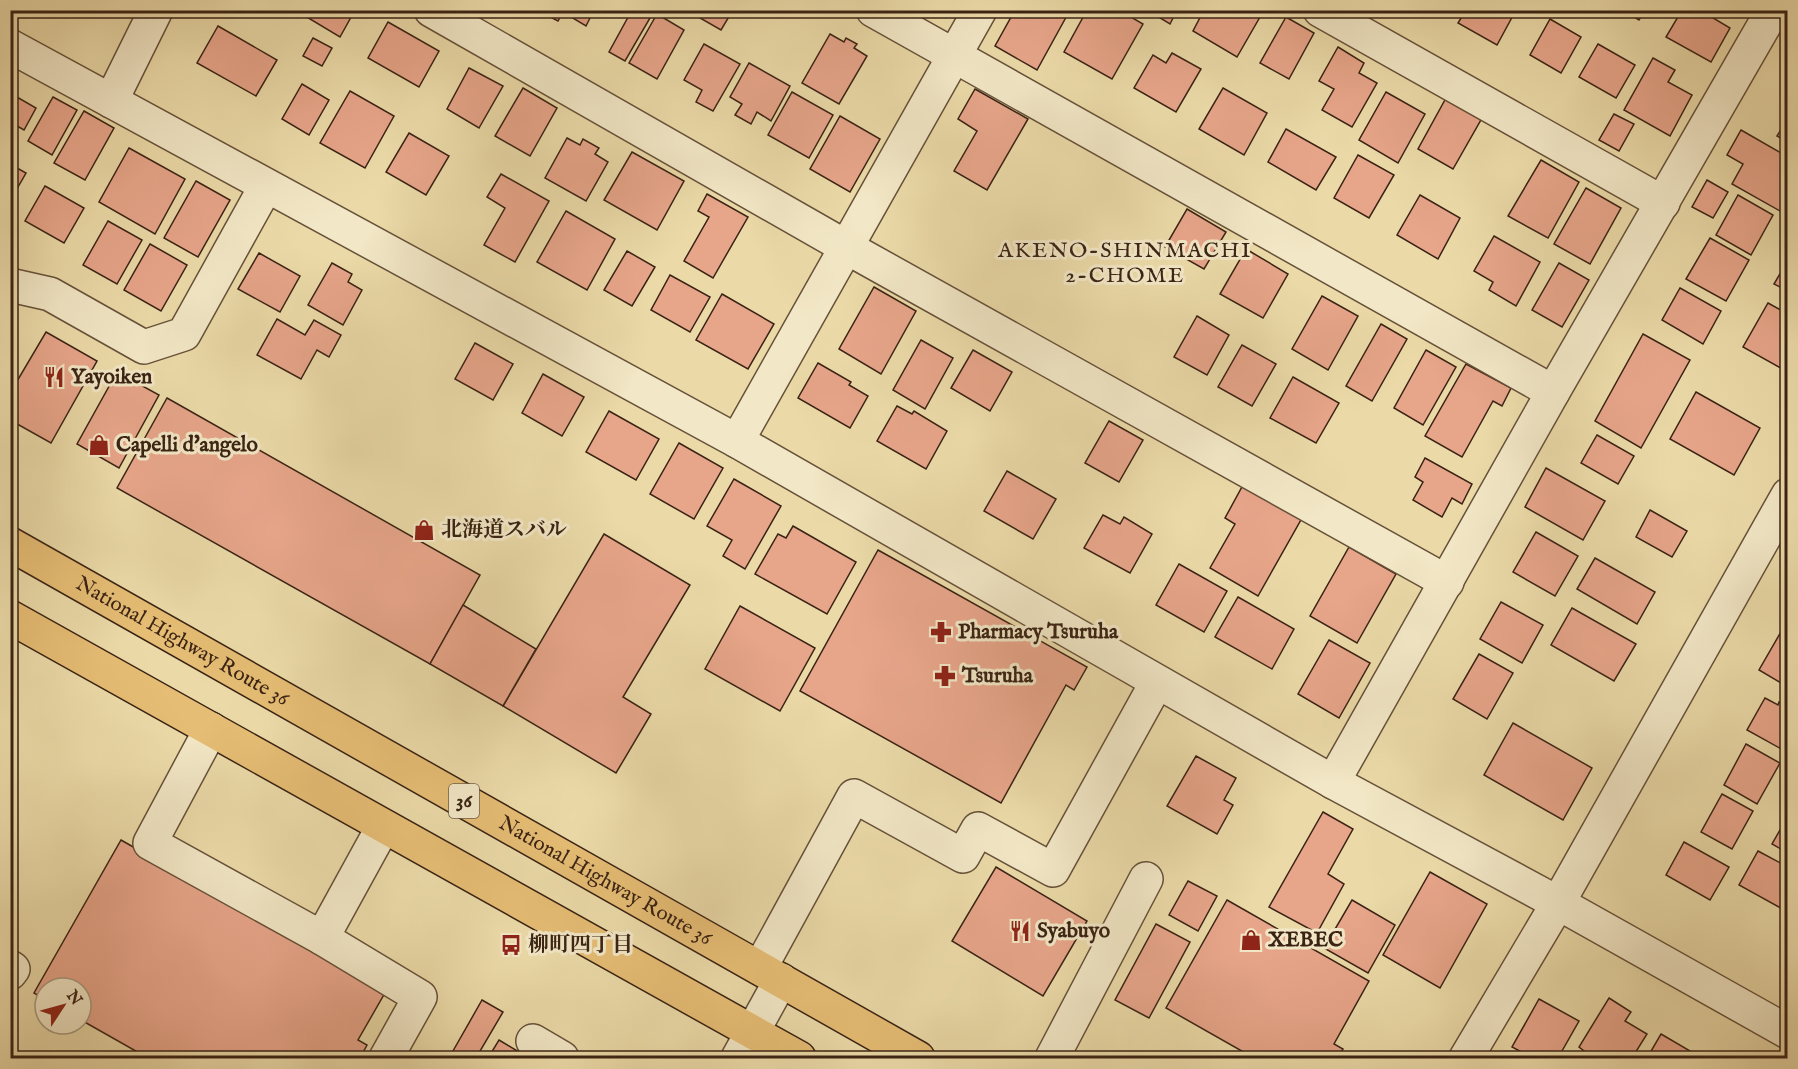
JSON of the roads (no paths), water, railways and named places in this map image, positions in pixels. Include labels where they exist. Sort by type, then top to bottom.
[{"type":"highway","name":"National Highway Route 36","points":[[10,544],[918,1059]]},
{"type":"highway","points":[[10,617],[383,827],[746,1046],[799,1059]]},
{"type":"street","points":[[111,101],[156,10]]},
{"type":"street","points":[[431,10],[846,247],[1447,582]]},
{"type":"street","points":[[873,10],[1553,392]]},
{"type":"street","points":[[737,441],[980,10]]},
{"type":"street","points":[[1320,10],[1663,203]]},
{"type":"street","points":[[1333,782],[1553,392],[1663,203],[1766,13]]},
{"type":"street","points":[[10,46],[737,441],[1333,782],[1783,1020]]},
{"type":"street","points":[[10,285],[50,294],[144,347],[184,334],[266,186]]},
{"type":"street","points":[[1466,1059],[1558,903],[1788,495]]},
{"type":"street","points":[[746,1046],[770,974],[854,796],[963,856],[978,828],[1053,870],[1157,682]]},
{"type":"street","points":[[211,729],[150,843],[322,938],[420,997],[386,1059]]},
{"type":"street","points":[[322,938],[383,827]]},
{"type":"street","points":[[1052,1059],[1146,879]]},
{"type":"street","points":[[10,968],[13,969],[10,973]]},
{"type":"street","points":[[533,1041],[562,1059]]},
{"type":"place","name":"Yayoiken","points":[[54,377]]},
{"type":"place","name":"Capelli d'angelo","points":[[99,445]]},
{"type":"place","name":"北海道スバル","points":[[424,530]]},
{"type":"place","name":"Pharmacy Tsuruha","points":[[941,632]]},
{"type":"place","name":"Tsuruha","points":[[945,676]]},
{"type":"place","name":"Syabuyo","points":[[1020,931]]},
{"type":"place","name":"XEBEC","points":[[1251,940]]},
{"type":"place","name":"柳町四丁目","points":[[511,945]]},
{"type":"district","name":"AKENO-SHINMACHI 2-CHOME","points":[[1125,264]]}]
